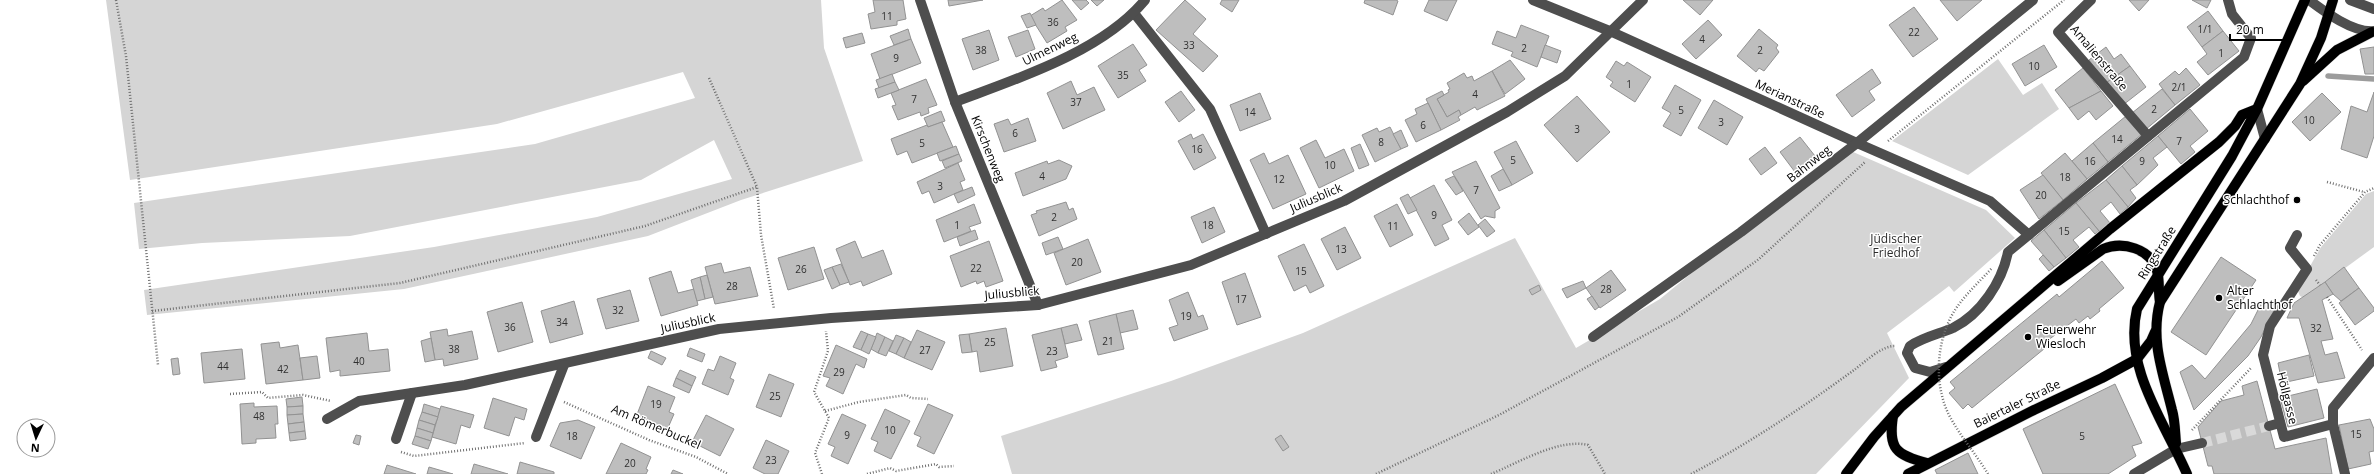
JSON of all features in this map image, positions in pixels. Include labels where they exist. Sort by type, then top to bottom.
[{"type":"main road","name":"Ringstraße","points":[[2187,474],[2150,398],[2137,359],[2133,332],[2137,309],[2232,156],[2257,109],[2305,0]]},
{"type":"main road","name":"Ringstraße","points":[[2176,449],[2173,411],[2157,355],[2155,332],[2156,318],[2160,302],[2300,84],[2321,38],[2333,0]]},
{"type":"main road","points":[[2300,84],[2337,50],[2373,32]]},
{"type":"main road","points":[[2021,307],[2110,229],[2224,137],[2242,115],[2257,109]]},
{"type":"main road","points":[[1846,474],[1893,416],[1946,367],[2021,307],[2092,255],[2110,246],[2124,245],[2141,251],[2152,261],[2158,276],[2160,302]]},
{"type":"main road","points":[[2137,359],[2151,342],[2155,332]]},
{"type":"main road","name":"Baiertaler Straße","points":[[1908,474],[1927,463],[2102,378],[2137,359]]},
{"type":"main road","points":[[1893,416],[1891,438],[1894,446],[1907,457],[1927,463]]},
{"type":"street","name":"Kirschenweg","points":[[920,0],[955,102],[1038,305]]},
{"type":"street","name":"Ulmenweg","points":[[955,102],[1039,70],[1101,37],[1134,13],[1145,0]]},
{"type":"street","name":"Merianstraße","points":[[1533,0],[1612,32],[1857,144],[1990,201],[2029,235]]},
{"type":"street","name":"Juliusblick","points":[[327,418],[355,404],[465,385],[564,365],[719,329],[1038,305],[1191,265],[1344,201],[1507,112],[1565,76],[1612,32],[1643,0]]},
{"type":"street","name":"Bahnweg","points":[[1593,337],[1728,242],[1857,144],[2033,0]]},
{"type":"street","name":"Amalienstraße","points":[[2091,0],[2058,32],[2148,136]]},
{"type":"street","points":[[1946,367],[1930,372],[1915,368],[1907,354],[1910,346],[1954,327],[1970,315],[1984,301],[1999,280],[2008,252],[2244,57],[2251,38],[2232,14],[2228,0]]},
{"type":"street","points":[[2309,0],[2329,15],[2348,25],[2373,32]]},
{"type":"street","points":[[2350,0],[2374,9]]},
{"type":"street","points":[[1134,13],[1210,109],[1266,234]]},
{"type":"street","points":[[2257,109],[2265,139]]},
{"type":"street","points":[[2297,235],[2290,248],[2307,269]]},
{"type":"street","name":"Höllgasse","points":[[2307,269],[2270,326],[2263,355],[2284,437],[2333,424]]},
{"type":"street","points":[[2345,474],[2333,424],[2333,408],[2372,360]]},
{"type":"street","points":[[536,438],[564,365]]},
{"type":"street","points":[[396,439],[412,393]]},
{"type":"street","points":[[2269,426],[2280,423]]},
{"type":"street","points":[[2134,474],[2176,449],[2202,443]]},
{"type":"path","points":[[116,0],[126,56],[158,365]]},
{"type":"path","points":[[1376,474],[1492,419],[1678,317],[1759,259],[1875,152],[2064,0]]},
{"type":"path","points":[[709,78],[757,187],[761,235],[776,324]]},
{"type":"path","points":[[2327,182],[2365,192]]},
{"type":"path","points":[[152,311],[400,283],[646,226],[757,187]]},
{"type":"path","points":[[2307,269],[2320,245],[2365,192],[2374,188]]},
{"type":"path","points":[[1988,474],[1949,414],[1944,402],[1939,367],[1943,337],[1952,316],[1957,307],[1992,268]]},
{"type":"path","points":[[2327,297],[2372,360]]},
{"type":"path","points":[[826,332],[828,351],[814,392],[829,418],[815,453],[822,473],[826,474]]},
{"type":"path","points":[[1691,474],[1722,457],[1820,395],[1880,351],[1890,346],[1910,346]]},
{"type":"path","points":[[2176,449],[2204,416],[2263,355]]},
{"type":"path","points":[[230,394],[262,392],[268,398],[303,395],[355,404]]},
{"type":"path","points":[[825,411],[859,402],[906,395],[911,398],[928,399]]},
{"type":"path","name":"Am Römerbuckel","points":[[574,406],[650,440],[696,457],[728,474]]},
{"type":"path","points":[[414,456],[523,444],[536,438]]},
{"type":"path","points":[[1491,474],[1561,445],[1577,443],[1588,445],[1605,474]]},
{"type":"path","points":[[867,474],[890,468],[896,471],[936,464],[939,467],[954,466]]},
{"type":"green space","points":[[106,0],[821,0],[824,48],[863,161],[741,200],[648,236],[404,289],[147,315],[144,290],[434,247],[597,217],[732,179],[714,140],[641,180],[350,236],[202,243],[139,249],[134,203],[535,144],[695,98],[683,72],[497,124],[130,180]]},
{"type":"green space","points":[[1998,59],[2023,95],[2042,83],[2059,109],[1968,175],[1892,141]]},
{"type":"green space","name":"Jüdischer Friedhof","points":[[1844,148],[1986,210],[2015,238],[1954,292],[1949,286],[1887,333],[1909,378],[1816,474],[1012,474],[1001,436],[1171,381],[1303,333],[1515,238],[1576,348],[1660,299]]},
{"type":"green space","points":[[2374,191],[2374,247],[2304,298],[2300,296],[2297,289],[2321,247],[2366,194]]},
{"type":"building","points":[[873,0],[903,0],[906,19],[897,21],[897,25],[871,29],[868,14],[875,12]]},
{"type":"building","points":[[948,0],[983,0],[949,6]]},
{"type":"building","points":[[1062,0],[1077,20],[1065,27],[1067,31],[1047,43],[1030,16],[1043,8],[1045,11]]},
{"type":"building","points":[[1072,0],[1086,0],[1089,3],[1081,10]]},
{"type":"building","points":[[1091,0],[1104,0],[1097,6]]},
{"type":"building","points":[[1185,0],[1206,19],[1193,34],[1218,56],[1203,72],[1156,30]]},
{"type":"building","points":[[1222,0],[1239,0],[1232,12],[1220,4]]},
{"type":"building","points":[[1365,0],[1398,1],[1393,15],[1364,3]]},
{"type":"building","points":[[1429,0],[1457,0],[1447,21],[1424,11]]},
{"type":"building","points":[[1683,0],[1713,0],[1700,15]]},
{"type":"building","points":[[1940,0],[1982,0],[1957,21]]},
{"type":"building","points":[[2129,0],[2149,0],[2139,11]]},
{"type":"building","points":[[2192,0],[2211,0],[2207,8]]},
{"type":"building","points":[[1914,7],[1938,39],[1913,57],[1889,25]]},
{"type":"building","points":[[2208,11],[2223,31],[2202,47],[2187,27]]},
{"type":"building","points":[[1030,13],[1036,25],[1027,28],[1021,16]]},
{"type":"building","points":[[1708,20],[1722,35],[1696,59],[1682,44]]},
{"type":"building","points":[[1521,25],[1549,36],[1537,67],[1511,56],[1513,52],[1492,44],[1497,31],[1516,38]]},
{"type":"building","points":[[908,29],[911,39],[894,45],[890,36]]},
{"type":"building","points":[[1759,29],[1778,45],[1776,48],[1779,52],[1764,71],[1759,68],[1756,72],[1737,56]]},
{"type":"building","points":[[989,30],[999,60],[973,70],[962,39]]},
{"type":"building","points":[[1028,30],[1035,49],[1016,57],[1008,37]]},
{"type":"building","points":[[2223,31],[2239,51],[2208,75],[2197,62],[2207,54],[2202,47]]},
{"type":"building","points":[[862,33],[865,43],[846,48],[843,38]]},
{"type":"building","points":[[911,39],[921,63],[880,79],[871,54]]},
{"type":"building","points":[[1133,44],[1147,65],[1139,70],[1146,81],[1118,98],[1098,66]]},
{"type":"building","points":[[1545,45],[1561,51],[1557,63],[1541,57]]},
{"type":"building","points":[[2044,45],[2057,67],[2025,86],[2012,64]]},
{"type":"building","points":[[2106,47],[2114,59],[2121,54],[2130,66],[2106,83],[2089,60]]},
{"type":"building","points":[[2374,47],[2374,74],[2365,74],[2360,49]]},
{"type":"building","points":[[1510,60],[1525,79],[1505,94],[1492,71]]},
{"type":"building","points":[[1616,61],[1624,66],[1627,62],[1651,77],[1635,102],[1610,86],[1613,82],[1606,77]]},
{"type":"building","points":[[2130,66],[2146,87],[2123,105],[2106,83]]},
{"type":"building","points":[[2083,68],[2101,91],[2069,108],[2055,90]]},
{"type":"building","points":[[2186,68],[2200,85],[2175,105],[2159,84],[2175,71],[2179,75]]},
{"type":"building","points":[[1872,69],[1881,83],[1869,91],[1875,100],[1852,117],[1836,95]]},
{"type":"building","points":[[1492,71],[1505,96],[1477,110],[1475,107],[1461,115],[1459,110],[1447,117],[1437,99],[1449,92],[1448,90],[1450,89],[1447,83],[1464,73],[1467,78],[1472,76],[1474,81]]},
{"type":"building","points":[[892,74],[895,82],[879,88],[876,80]]},
{"type":"building","points":[[926,79],[937,105],[928,108],[929,113],[921,116],[920,112],[898,120],[892,106],[896,105],[891,93]]},
{"type":"building","points":[[1071,81],[1077,95],[1094,87],[1105,110],[1063,129],[1047,93]]},
{"type":"building","points":[[895,82],[899,90],[878,98],[875,89]]},
{"type":"building","points":[[1675,85],[1701,100],[1681,136],[1663,126],[1671,113],[1662,108]]},
{"type":"building","points":[[2162,89],[2175,105],[2145,130],[2132,113]]},
{"type":"building","points":[[1181,91],[1195,110],[1179,122],[1165,102]]},
{"type":"building","points":[[1442,91],[1444,95],[1437,99],[1447,117],[1459,110],[1461,115],[1458,117],[1460,120],[1441,130],[1426,99]]},
{"type":"building","points":[[2101,91],[2113,106],[2096,120],[2089,111],[2078,120],[2069,108]]},
{"type":"building","points":[[2374,92],[2374,136],[2367,158],[2341,149],[2351,106],[2367,112]]},
{"type":"building","points":[[1260,93],[1271,119],[1240,131],[1230,105]]},
{"type":"building","points":[[2322,93],[2341,112],[2310,141],[2292,122]]},
{"type":"building","points":[[1577,96],[1610,132],[1577,162],[1544,125]]},
{"type":"building","points":[[1714,100],[1743,117],[1727,145],[1698,128]]},
{"type":"building","points":[[1428,103],[1441,130],[1416,142],[1405,120],[1417,114],[1415,109]]},
{"type":"building","points":[[2190,109],[2208,131],[2190,146],[2195,152],[2181,164],[2158,136]]},
{"type":"building","points":[[941,111],[945,121],[928,127],[924,118]]},
{"type":"building","points":[[2126,116],[2142,134],[2108,162],[2093,143]]},
{"type":"building","points":[[1028,118],[1036,141],[1004,152],[994,124],[1008,119],[1011,125]]},
{"type":"building","points":[[942,122],[953,147],[912,163],[907,151],[897,155],[891,139],[927,125],[928,127]]},
{"type":"building","points":[[1390,127],[1401,149],[1375,162],[1362,135],[1377,128],[1379,132]]},
{"type":"building","points":[[1401,130],[1408,146],[1401,149],[1393,134]]},
{"type":"building","points":[[1191,134],[1193,139],[1203,134],[1216,158],[1194,170],[1178,141]]},
{"type":"building","points":[[2158,136],[2167,147],[2153,158],[2158,165],[2137,185],[2122,166]]},
{"type":"building","points":[[1800,137],[1815,156],[1795,172],[1780,152]]},
{"type":"building","points":[[1316,140],[1325,158],[1344,149],[1354,171],[1319,188],[1300,148]]},
{"type":"building","points":[[1516,141],[1533,173],[1512,185],[1494,152]]},
{"type":"building","points":[[2093,143],[2108,162],[2087,179],[2072,161]]},
{"type":"building","points":[[1360,144],[1369,165],[1359,169],[1351,148]]},
{"type":"building","points":[[956,146],[959,154],[940,161],[937,153]]},
{"type":"building","points":[[1765,147],[1777,163],[1761,175],[1749,159]]},
{"type":"building","points":[[1264,153],[1269,164],[1288,155],[1306,194],[1273,209],[1250,160]]},
{"type":"building","points":[[2065,153],[2087,179],[2063,200],[2041,173]]},
{"type":"building","points":[[959,154],[962,161],[945,168],[942,161]]},
{"type":"building","points":[[1059,160],[1072,166],[1066,179],[1023,196],[1015,173],[1047,161],[1048,164]]},
{"type":"building","points":[[1476,161],[1500,208],[1495,211],[1495,218],[1485,216],[1481,219],[1452,172]]},
{"type":"building","points":[[958,163],[965,180],[960,182],[963,190],[934,203],[929,191],[922,194],[917,182]]},
{"type":"building","points":[[2122,166],[2137,185],[2130,190],[2136,198],[2128,207],[2106,180]]},
{"type":"building","points":[[1503,169],[1512,185],[1499,191],[1491,176]]},
{"type":"building","points":[[2043,175],[2063,200],[2039,219],[2020,190]]},
{"type":"building","points":[[1454,176],[1463,191],[1456,195],[1445,180]]},
{"type":"building","points":[[2106,180],[2128,207],[2120,214],[2111,202],[2100,211],[2110,223],[2099,231],[2076,203]]},
{"type":"building","points":[[1434,185],[1452,220],[1442,225],[1449,239],[1435,246],[1410,198]]},
{"type":"building","points":[[972,187],[975,195],[958,203],[954,194]]},
{"type":"building","points":[[1408,194],[1417,210],[1408,214],[1400,198]]},
{"type":"building","points":[[1066,202],[1069,210],[1073,208],[1077,219],[1039,236],[1031,215],[1037,213],[1036,211]]},
{"type":"building","points":[[2076,203],[2099,231],[2095,234],[2089,227],[2073,240],[2079,247],[2066,258],[2044,230]]},
{"type":"building","points":[[974,204],[981,223],[969,227],[971,231],[944,242],[936,220]]},
{"type":"building","points":[[1397,204],[1413,235],[1390,247],[1374,216]]},
{"type":"building","points":[[1214,207],[1225,232],[1202,243],[1191,217]]},
{"type":"building","points":[[1469,213],[1479,227],[1468,235],[1458,222]]},
{"type":"building","points":[[1485,219],[1495,231],[1487,237],[1478,225]]},
{"type":"building","points":[[1345,227],[1361,258],[1337,270],[1321,239]]},
{"type":"building","points":[[975,230],[978,239],[960,246],[957,237]]},
{"type":"building","points":[[2044,230],[2066,258],[2054,267],[2031,241]]},
{"type":"building","points":[[1058,237],[1063,249],[1046,255],[1042,243]]},
{"type":"building","points":[[1088,239],[1101,272],[1066,285],[1054,253]]},
{"type":"building","points":[[855,241],[862,258],[883,250],[892,274],[863,286],[861,281],[850,285],[836,249]]},
{"type":"building","points":[[989,241],[1003,281],[986,287],[984,281],[977,284],[976,281],[961,287],[950,256]]},
{"type":"building","points":[[1304,244],[1324,286],[1310,293],[1306,285],[1294,291],[1278,256]]},
{"type":"building","points":[[814,247],[824,279],[788,290],[778,258]]},
{"type":"building","points":[[2043,255],[2054,267],[2049,271],[2039,259]]},
{"type":"building","name":"Alter Schlachthof","points":[[2221,257],[2256,280],[2206,355],[2171,332]]},
{"type":"building","name":"Feuerwehr Wiesloch","points":[[2102,261],[2124,288],[2099,309],[2100,311],[2090,319],[2088,316],[2079,323],[2076,319],[2047,341],[2050,344],[1972,408],[1968,404],[1963,409],[1949,393],[1955,388],[1950,382],[2057,294],[2059,297]]},
{"type":"building","points":[[721,263],[724,273],[750,267],[758,296],[715,304],[705,267]]},
{"type":"building","points":[[841,264],[849,282],[840,285],[832,267]]},
{"type":"building","points":[[832,267],[840,285],[832,289],[824,270]]},
{"type":"building","points":[[2344,267],[2359,288],[2341,301],[2333,294],[2325,282]]},
{"type":"building","points":[[1611,270],[1626,290],[1600,308],[1586,288]]},
{"type":"building","points":[[671,271],[678,293],[694,289],[698,305],[661,316],[649,278]]},
{"type":"building","points":[[1245,273],[1261,317],[1237,325],[1222,282]]},
{"type":"building","points":[[707,275],[713,297],[705,299],[700,277]]},
{"type":"building","points":[[700,277],[705,299],[697,301],[691,280]]},
{"type":"building","points":[[1583,281],[1586,288],[1567,298],[1562,289]]},
{"type":"building","points":[[2325,282],[2333,294],[2322,300],[2333,339],[2321,341],[2325,355],[2337,352],[2345,378],[2318,383],[2299,318],[2287,318],[2294,303]]},
{"type":"building","points":[[1539,285],[1541,290],[1532,295],[1529,290]]},
{"type":"building","points":[[2359,288],[2374,308],[2374,311],[2355,325],[2339,303]]},
{"type":"building","points":[[630,290],[639,321],[606,329],[597,299]]},
{"type":"building","points":[[1188,292],[1198,317],[1203,315],[1208,329],[1174,341],[1169,328],[1178,325],[1169,300]]},
{"type":"building","points":[[1592,296],[1599,307],[1595,310],[1587,299]]},
{"type":"building","points":[[574,301],[583,334],[550,343],[541,311]]},
{"type":"building","points":[[522,302],[533,342],[498,352],[487,312]]},
{"type":"building","points":[[2262,302],[2277,304],[2261,337],[2248,356],[2194,410],[2180,372],[2192,365],[2205,379],[2251,324]]},
{"type":"building","points":[[1133,310],[1138,329],[1120,333],[1116,314]]},
{"type":"building","points":[[1116,314],[1124,349],[1098,355],[1089,321]]},
{"type":"building","points":[[1077,324],[1082,340],[1065,344],[1061,328]]},
{"type":"building","points":[[1006,328],[1013,366],[980,372],[977,351],[972,352],[969,334]]},
{"type":"building","points":[[1061,328],[1068,357],[1055,361],[1057,367],[1041,371],[1032,335]]},
{"type":"building","points":[[447,329],[448,336],[472,331],[478,359],[444,366],[443,359],[435,360],[430,332]]},
{"type":"building","points":[[917,330],[945,342],[932,370],[904,358]]},
{"type":"building","points":[[861,331],[868,334],[861,350],[853,347]]},
{"type":"building","points":[[367,333],[369,351],[388,349],[390,371],[340,376],[340,370],[330,372],[326,338]]},
{"type":"building","points":[[877,333],[885,337],[878,353],[871,349]]},
{"type":"building","points":[[868,334],[876,337],[869,354],[861,350]]},
{"type":"building","points":[[969,334],[972,352],[962,353],[959,335]]},
{"type":"building","points":[[896,335],[904,338],[896,354],[889,351]]},
{"type":"building","points":[[885,337],[893,341],[886,356],[878,353]]},
{"type":"building","points":[[431,338],[435,360],[425,362],[421,341]]},
{"type":"building","points":[[904,338],[911,342],[904,358],[896,354]]},
{"type":"building","points":[[279,342],[280,348],[298,345],[303,380],[266,384],[261,344]]},
{"type":"building","points":[[836,345],[867,359],[864,368],[856,364],[843,394],[826,386],[830,378],[823,376]]},
{"type":"building","points":[[690,348],[705,354],[702,362],[687,356]]},
{"type":"building","points":[[242,349],[245,379],[204,383],[201,353]]},
{"type":"building","points":[[651,351],[666,358],[662,365],[648,358]]},
{"type":"building","points":[[2309,355],[2314,376],[2282,383],[2278,363]]},
{"type":"building","points":[[317,356],[320,378],[303,380],[300,358]]},
{"type":"building","points":[[720,356],[736,363],[730,378],[734,380],[728,395],[702,384],[708,369],[714,371]]},
{"type":"building","points":[[178,358],[180,374],[173,375],[171,359]]},
{"type":"building","points":[[680,370],[696,377],[692,386],[676,378]]},
{"type":"building","points":[[769,374],[794,384],[781,417],[756,407]]},
{"type":"building","points":[[676,378],[692,386],[689,393],[673,386]]},
{"type":"building","points":[[2257,381],[2275,449],[2326,438],[2332,474],[2214,474],[2212,466],[2208,466],[2198,427],[2221,401],[2244,395],[2242,386]]},
{"type":"building","points":[[2115,384],[2142,443],[2132,446],[2136,456],[2108,474],[2043,474],[2023,429]]},
{"type":"building","points":[[648,386],[675,397],[669,412],[674,414],[667,430],[636,417]]},
{"type":"building","points":[[2317,389],[2324,418],[2288,427],[2280,398]]},
{"type":"building","points":[[302,397],[303,406],[287,407],[286,399]]},
{"type":"building","points":[[493,398],[527,409],[524,420],[515,417],[509,436],[484,428]]},
{"type":"building","points":[[254,403],[254,407],[277,406],[278,424],[275,424],[276,438],[256,439],[256,443],[242,444],[240,404]]},
{"type":"building","points":[[424,404],[440,409],[438,417],[422,412]]},
{"type":"building","points":[[928,404],[953,415],[934,454],[917,446],[921,437],[914,434]]},
{"type":"building","points":[[303,406],[303,414],[287,415],[287,407]]},
{"type":"building","points":[[441,406],[474,415],[470,428],[461,425],[456,444],[432,437]]},
{"type":"building","points":[[885,409],[910,421],[891,459],[874,451],[878,442],[871,439]]},
{"type":"building","points":[[422,412],[438,417],[435,425],[419,420]]},
{"type":"building","points":[[303,414],[304,422],[288,424],[287,415]]},
{"type":"building","points":[[842,414],[866,425],[848,464],[831,456],[835,447],[828,444]]},
{"type":"building","points":[[706,415],[734,429],[720,456],[692,442]]},
{"type":"building","points":[[2370,419],[2374,429],[2374,451],[2369,452],[2371,464],[2348,469],[2339,425]]},
{"type":"building","points":[[419,420],[435,425],[433,433],[417,428]]},
{"type":"building","points":[[578,420],[595,427],[581,459],[550,446],[560,423]]},
{"type":"building","points":[[304,422],[305,431],[289,433],[288,424]]},
{"type":"building","points":[[417,428],[433,433],[431,441],[415,436]]},
{"type":"building","points":[[305,431],[306,439],[290,441],[289,433]]},
{"type":"building","points":[[356,435],[361,436],[359,445],[353,443]]},
{"type":"building","points":[[1281,435],[1289,447],[1283,451],[1275,439]]},
{"type":"building","points":[[415,436],[431,441],[428,449],[412,444]]},
{"type":"building","points":[[766,440],[789,451],[778,474],[765,474],[753,468]]},
{"type":"building","points":[[621,443],[651,457],[646,469],[648,470],[646,474],[606,474]]},
{"type":"building","points":[[1968,453],[1978,474],[1937,474],[1935,470]]},
{"type":"building","points":[[520,462],[554,472],[554,474],[517,474]]},
{"type":"building","points":[[474,464],[508,474],[471,474]]},
{"type":"building","points":[[387,465],[416,474],[384,474]]},
{"type":"building","points":[[429,467],[453,474],[427,474]]},
{"type":"building","points":[[673,470],[683,474],[671,474]]},
{"type":"waterway","points":[[2328,76],[2374,79]]},
{"type":"tunnel","points":[[2202,443],[2269,426]]},
{"type":"place","name":"Schlachthof","points":[[2297,200]]},
{"type":"place","name":"Alter Schlachthof","points":[[2219,298]]},
{"type":"place","name":"Feuerwehr Wiesloch","points":[[2028,337]]}]
